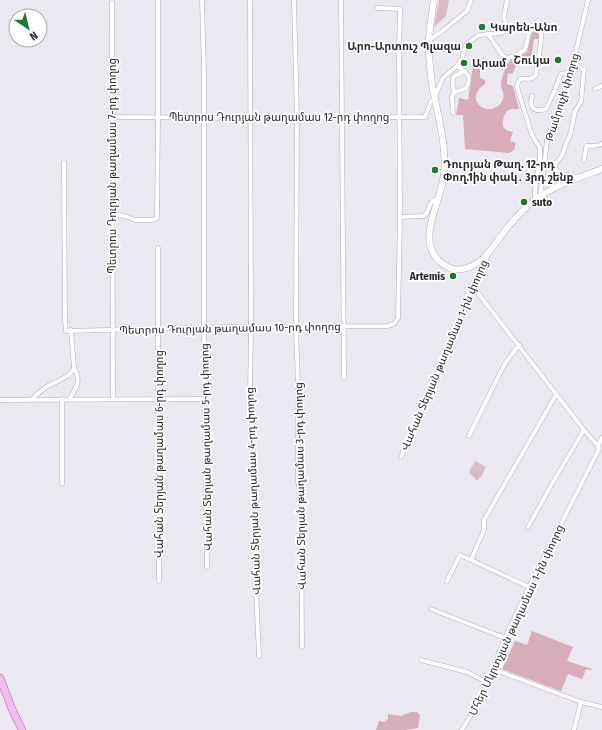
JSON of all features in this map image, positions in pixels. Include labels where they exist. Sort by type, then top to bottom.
[{"type":"main road","points":[[434,0],[429,40],[430,65],[445,161],[444,175],[439,198],[430,226],[429,237],[433,254],[447,267],[461,270],[474,266],[488,254],[508,227],[535,200],[554,189],[602,169]]},
{"type":"main road","points":[[0,678],[22,730]]},
{"type":"street","points":[[112,214],[139,220],[153,220],[157,218],[158,0]]},
{"type":"street","name":"Վահան Տերյան թաղամաս 5-րդ փողոց","points":[[202,0],[204,72],[207,567]]},
{"type":"street","name":"Վահան Տերյան թաղամաս 4-րդ փողոց","points":[[250,0],[250,398],[254,483],[255,581],[259,656]]},
{"type":"street","name":"Վահան Տերյան թաղամաս 3-րդ փողոց","points":[[294,0],[297,118],[296,326],[298,386],[298,481],[301,499],[302,647]]},
{"type":"street","points":[[341,0],[344,378]]},
{"type":"street","points":[[429,40],[467,10],[471,0]]},
{"type":"street","points":[[435,98],[443,78],[457,66],[462,59],[467,44],[471,40],[479,36],[503,32],[506,0]]},
{"type":"street","name":"Թամրուչի փողոց","points":[[541,196],[547,141],[571,72],[588,0]]},
{"type":"street","name":"Պետրոս Դուրյան թաղամաս 7-րդ փողոց","points":[[112,2],[113,399]]},
{"type":"street","points":[[377,8],[400,9],[400,217],[424,216],[426,215],[431,202],[439,198]]},
{"type":"street","points":[[488,34],[503,56],[507,58],[515,56],[524,50],[529,32],[531,30],[537,29],[541,33],[536,75],[532,79],[520,79],[517,87],[532,135],[540,148],[540,161],[535,189],[535,200]]},
{"type":"street","points":[[454,92],[464,89],[469,84],[470,78],[465,71],[457,66]]},
{"type":"street","points":[[579,178],[568,175],[559,175],[555,164],[561,158],[570,135],[575,111],[581,102],[584,69],[580,68]]},
{"type":"street","points":[[453,113],[453,77],[465,71]]},
{"type":"street","points":[[532,96],[530,103],[534,109],[546,109],[561,74],[571,72]]},
{"type":"street","points":[[594,89],[602,86]]},
{"type":"street","name":"Պետրոս Դուրյան թաղամաս 12-րդ փողոց","points":[[112,117],[426,117],[431,101],[435,98]]},
{"type":"street","points":[[584,160],[587,146],[600,146],[602,144]]},
{"type":"street","points":[[64,162],[65,320],[69,330],[74,368],[79,379],[70,399]]},
{"type":"street","name":"Պետրոս Դուրյան թաղամաս 10-րդ փողոց","points":[[69,330],[387,326],[394,324],[398,318],[400,217]]},
{"type":"street","name":"Վահան Տերյան թաղամաս 6-րդ փողոց","points":[[158,248],[159,581]]},
{"type":"street","name":"Վահան Տերյան թաղամաս 1-ին փողոց","points":[[401,456],[488,254]]},
{"type":"street","points":[[474,288],[556,395],[600,449]]},
{"type":"street","points":[[469,436],[506,362],[519,345]]},
{"type":"street","points":[[31,400],[46,387],[68,376],[73,372],[74,368]]},
{"type":"street","points":[[471,560],[484,530],[484,520],[556,395]]},
{"type":"street","points":[[62,399],[62,484]]},
{"type":"street","points":[[0,400],[205,399]]},
{"type":"street","points":[[528,527],[584,430]]},
{"type":"street","name":"Մհեր Մկրտչյան թաղամաս 1-ին փողոց","points":[[462,730],[477,705],[505,638],[529,587],[600,449],[602,438]]},
{"type":"street","points":[[447,581],[460,555],[529,587]]},
{"type":"street","points":[[431,609],[505,638]]},
{"type":"street","points":[[421,660],[467,672],[487,682]]},
{"type":"street","points":[[493,669],[581,702],[602,707]]},
{"type":"street","points":[[574,730],[581,702]]},
{"type":"shaded area","points":[[439,0],[449,0],[446,16],[434,27]]},
{"type":"shaded area","points":[[536,31],[539,34],[539,39],[534,39],[531,58],[519,62],[513,74],[508,73],[507,84],[513,86],[519,109],[511,109],[507,111],[504,115],[503,126],[505,129],[513,132],[510,141],[516,143],[514,150],[509,153],[465,149],[463,115],[456,115],[459,98],[468,100],[473,66],[480,64],[483,57],[486,61],[480,69],[480,78],[485,80],[485,84],[479,89],[476,95],[476,100],[482,108],[493,109],[502,102],[504,94],[501,88],[502,77],[508,63],[527,52],[532,32]]},
{"type":"shaded area","points":[[475,461],[486,467],[481,477],[478,475],[480,477],[477,481],[469,472]]},
{"type":"shaded area","points":[[532,631],[573,647],[567,661],[592,670],[586,669],[582,679],[568,674],[561,691],[502,669],[515,641],[527,645]]},
{"type":"shaded area","points":[[411,712],[417,712],[420,715],[418,728],[406,730],[376,730],[379,721],[384,722],[388,719],[388,714],[401,716]]},
{"type":"place","name":"Կարեն-Անո","points":[[482,27]]},
{"type":"place","name":"Արո-Արտուշ Պլազա","points":[[469,46]]},
{"type":"place","name":"Շուկա","points":[[558,60]]},
{"type":"place","name":"Արամ","points":[[464,63]]},
{"type":"place","name":"Դուրյան Թաղ. 12-րդ Փող.1ին փակ․ 3րդ շենք","points":[[435,170]]},
{"type":"place","name":"suto","points":[[524,202]]},
{"type":"place","name":"Artemis","points":[[453,276]]}]
